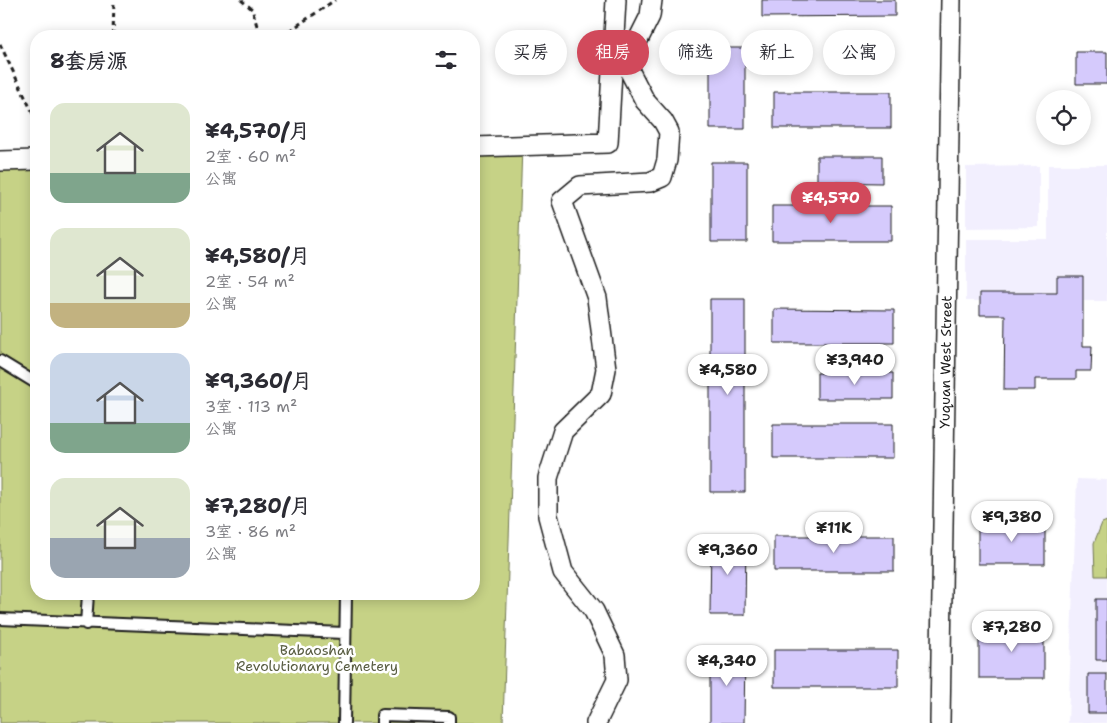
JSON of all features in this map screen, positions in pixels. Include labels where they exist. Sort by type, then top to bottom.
[{"type":"street","points":[[480,147],[608,143],[616,0]]},
{"type":"street","points":[[596,723],[616,680],[615,655],[594,611],[563,572],[548,516],[548,478],[563,431],[601,394],[606,369],[597,298],[562,201],[580,186],[650,182],[662,176],[667,160],[669,132],[663,121],[645,101],[628,70],[636,44],[650,16],[652,0]]},
{"type":"street","name":"Yuquan West Street","points":[[940,723],[951,0]]},
{"type":"street","points":[[0,161],[30,160]]},
{"type":"lane","points":[[0,361],[30,379]]},
{"type":"lane","points":[[86,624],[88,600]]},
{"type":"lane","points":[[344,723],[346,600]]},
{"type":"lane","points":[[0,619],[344,633]]},
{"type":"lane","points":[[382,723],[382,715],[450,717],[449,723]]},
{"type":"path","points":[[112,30],[114,0]]},
{"type":"path","points":[[241,0],[252,9],[258,30]]},
{"type":"path","points":[[291,30],[335,0]]},
{"type":"path","points":[[0,44],[30,107]]},
{"type":"shaded area","points":[[1048,165],[1107,165],[1107,301],[966,301],[966,239],[1048,239]]},
{"type":"shaded area","points":[[1039,166],[1039,227],[966,228],[966,167]]},
{"type":"shaded area","points":[[1077,479],[1107,480],[1107,723],[1068,723]]},
{"type":"green space","name":"Babaoshan Revolutionary Cemetery","points":[[522,146],[503,723],[0,723],[0,161],[30,160],[30,600],[480,600],[480,147]]},
{"type":"green space","points":[[1107,521],[1107,576],[1095,576],[1094,543],[1102,523]]},
{"type":"building","points":[[762,0],[895,0],[895,16],[762,17]]},
{"type":"building","points":[[731,48],[741,48],[741,75],[745,75],[745,129],[710,129],[710,75],[731,75]]},
{"type":"building","points":[[1076,52],[1107,52],[1107,84],[1076,84]]},
{"type":"building","points":[[774,92],[891,92],[891,128],[774,128]]},
{"type":"building","points":[[817,156],[882,156],[882,183],[817,182]]},
{"type":"building","points":[[711,162],[747,162],[747,242],[711,242]]},
{"type":"building","points":[[772,206],[891,206],[891,241],[772,241]]},
{"type":"building","points":[[1057,276],[1083,276],[1083,346],[1092,346],[1091,371],[1076,371],[1076,379],[1035,379],[1035,390],[1004,390],[1005,315],[980,315],[980,293],[1057,293]]},
{"type":"building","points":[[710,299],[745,299],[745,492],[710,492]]},
{"type":"building","points":[[774,309],[894,310],[894,343],[774,343]]},
{"type":"building","points":[[817,373],[893,373],[893,399],[817,399]]},
{"type":"building","points":[[773,424],[893,424],[893,458],[773,458]]},
{"type":"building","points":[[978,522],[1045,522],[1045,564],[978,564]]},
{"type":"building","points":[[774,536],[894,536],[894,571],[774,571]]},
{"type":"building","points":[[711,537],[746,537],[745,615],[710,615]]},
{"type":"building","points":[[1096,599],[1107,599],[1107,660],[1096,660]]},
{"type":"building","points":[[979,628],[1044,628],[1044,678],[979,678]]},
{"type":"building","points":[[710,650],[745,651],[744,723],[710,723]]},
{"type":"building","points":[[774,650],[898,650],[898,687],[774,687]]},
{"type":"building","points":[[1088,674],[1107,674],[1107,713],[1088,713]]}]
